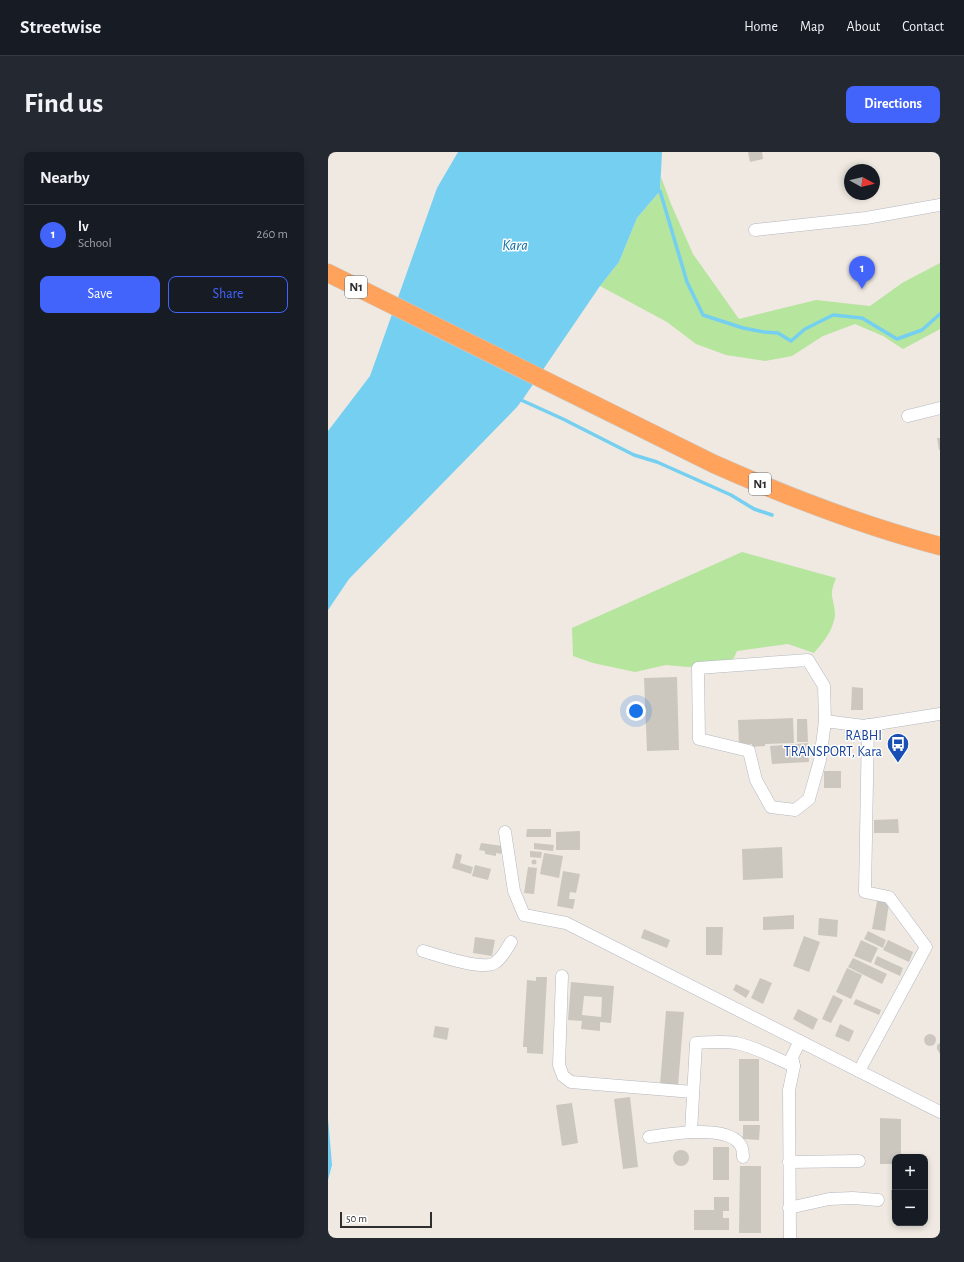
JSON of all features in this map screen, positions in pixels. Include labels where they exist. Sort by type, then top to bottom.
[{"type":"highway","name":"N1","points":[[328,273],[590,401],[714,464],[758,483],[860,521],[940,546]]},
{"type":"street","points":[[755,230],[866,218],[940,205]]},
{"type":"street","points":[[908,416],[940,408]]},
{"type":"street","points":[[808,660],[824,686],[825,721],[820,760],[809,799],[795,810],[771,807],[756,780],[749,751],[699,739],[698,668],[808,660]]},
{"type":"street","points":[[825,721],[866,726],[940,714]]},
{"type":"street","points":[[859,1072],[926,947],[889,897],[865,892],[866,726]]},
{"type":"street","points":[[505,832],[514,891],[524,915],[566,923],[940,1112]]},
{"type":"street","points":[[423,951],[486,966],[496,963],[511,942]]},
{"type":"street","points":[[562,976],[559,1065],[563,1076],[571,1082],[693,1092]]},
{"type":"street","points":[[790,1238],[789,1090],[794,1066],[792,1057],[800,1041]]},
{"type":"street","points":[[691,1132],[696,1043],[715,1042],[744,1045],[794,1066]]},
{"type":"street","points":[[649,1137],[691,1132],[725,1134],[734,1138],[740,1143],[743,1157]]},
{"type":"street","points":[[789,1162],[858,1161]]},
{"type":"street","points":[[789,1208],[829,1199],[852,1198],[878,1200]]},
{"type":"green space","points":[[661,177],[693,254],[739,319],[816,300],[870,306],[902,283],[940,263],[940,329],[903,349],[883,336],[855,324],[823,336],[792,356],[765,361],[726,355],[696,344],[667,322],[600,286],[619,262],[637,218],[660,191]]},
{"type":"green space","points":[[742,552],[836,578],[832,594],[835,613],[834,621],[828,636],[814,653],[788,644],[737,651],[732,662],[688,667],[666,665],[635,672],[593,663],[573,656],[572,628]]},
{"type":"water","name":"Kara","points":[[458,152],[662,152],[660,191],[637,218],[619,262],[600,286],[517,407],[349,579],[328,610],[328,431],[370,376],[437,188]]},
{"type":"water","points":[[328,1118],[332,1165],[328,1180]]},
{"type":"building","points":[[748,152],[762,152],[763,159],[750,162]]},
{"type":"building","points":[[937,438],[940,438],[940,450],[939,450]]},
{"type":"building","points":[[677,677],[679,750],[647,751],[644,678]]},
{"type":"building","points":[[852,687],[863,688],[863,710],[851,710]]},
{"type":"building","points":[[793,718],[794,743],[765,744],[765,746],[752,747],[752,744],[739,745],[738,720]]},
{"type":"building","points":[[797,719],[807,719],[808,742],[797,742]]},
{"type":"building","points":[[808,743],[809,762],[772,764],[770,746]]},
{"type":"building","points":[[824,771],[841,771],[841,788],[824,788]]},
{"type":"building","points":[[898,819],[899,833],[874,833],[874,820]]},
{"type":"building","points":[[527,829],[551,829],[551,837],[526,837]]},
{"type":"building","points":[[580,831],[580,850],[556,850],[556,832]]},
{"type":"building","points":[[481,843],[503,846],[501,854],[496,853],[496,856],[485,854],[485,851],[479,850]]},
{"type":"building","points":[[534,843],[554,845],[553,851],[534,849]]},
{"type":"building","points":[[782,847],[783,878],[743,880],[742,849]]},
{"type":"building","points":[[530,851],[542,852],[541,858],[530,857]]},
{"type":"building","points":[[456,853],[462,855],[460,863],[473,867],[471,874],[452,868]]},
{"type":"building","points":[[544,853],[563,856],[559,878],[540,874]]},
{"type":"building","points":[[532,860],[536,860],[536,864],[532,864]]},
{"type":"building","points":[[475,865],[491,869],[488,880],[472,876]]},
{"type":"building","points":[[528,867],[537,868],[534,894],[524,893]]},
{"type":"building","points":[[563,871],[580,874],[576,893],[570,892],[569,899],[575,899],[573,909],[557,906]]},
{"type":"building","points":[[877,901],[889,903],[885,931],[872,929]]},
{"type":"building","points":[[794,915],[794,929],[763,930],[763,917]]},
{"type":"building","points":[[819,918],[838,920],[837,937],[818,935]]},
{"type":"building","points":[[706,927],[723,927],[722,955],[706,955]]},
{"type":"building","points":[[644,929],[670,940],[667,948],[641,938]]},
{"type":"building","points":[[868,931],[886,940],[883,948],[864,939]]},
{"type":"building","points":[[804,936],[820,942],[809,972],[793,966]]},
{"type":"building","points":[[475,937],[495,940],[492,956],[473,953]]},
{"type":"building","points":[[861,940],[878,948],[871,963],[854,956]]},
{"type":"building","points":[[888,940],[913,952],[909,962],[883,950]]},
{"type":"building","points":[[877,956],[903,968],[900,976],[874,964]]},
{"type":"building","points":[[853,958],[887,974],[882,984],[848,967]]},
{"type":"building","points":[[847,968],[862,975],[851,999],[836,992]]},
{"type":"building","points":[[536,977],[547,977],[543,1054],[527,1053],[527,1047],[523,1047],[527,980],[536,981]]},
{"type":"building","points":[[760,978],[772,983],[763,1004],[751,998]]},
{"type":"building","points":[[571,982],[614,986],[611,1023],[600,1022],[600,1031],[581,1029],[582,1021],[568,1020]],"holes":[[[584,996],[602,997],[601,1017],[582,1015]]]},
{"type":"building","points":[[736,984],[750,991],[746,998],[733,990]]},
{"type":"building","points":[[833,995],[843,1000],[831,1023],[822,1019]]},
{"type":"building","points":[[856,999],[881,1010],[879,1015],[853,1004]]},
{"type":"building","points":[[798,1009],[818,1019],[813,1030],[793,1019]]},
{"type":"building","points":[[666,1011],[684,1012],[678,1086],[660,1085]]},
{"type":"building","points":[[840,1024],[854,1031],[849,1042],[835,1036]]},
{"type":"building","points":[[435,1026],[449,1028],[447,1040],[433,1037]]},
{"type":"building","points":[[928,1034],[932,1034],[936,1040],[932,1046],[928,1046],[924,1042],[924,1038]]},
{"type":"building","points":[[940,1043],[940,1054],[937,1049],[937,1045]]},
{"type":"building","points":[[739,1059],[759,1059],[759,1121],[739,1121]]},
{"type":"building","points":[[630,1097],[638,1167],[623,1169],[614,1099]]},
{"type":"building","points":[[572,1103],[578,1143],[562,1146],[556,1105]]},
{"type":"building","points":[[880,1118],[901,1119],[901,1154],[892,1154],[892,1164],[880,1164]]},
{"type":"building","points":[[743,1125],[760,1125],[759,1140],[743,1139]]},
{"type":"building","points":[[713,1147],[729,1147],[729,1180],[713,1180]]},
{"type":"building","points":[[681,1150],[687,1152],[689,1158],[687,1164],[681,1166],[675,1164],[673,1158],[675,1152]]},
{"type":"building","points":[[740,1166],[761,1166],[761,1233],[739,1233]]},
{"type":"building","points":[[714,1197],[729,1197],[729,1211],[723,1211],[723,1218],[729,1218],[729,1230],[694,1230],[694,1210],[714,1210]]},
{"type":"waterway","points":[[660,191],[687,282],[703,315],[743,328],[778,333],[791,341],[805,329],[833,315],[862,318],[897,339],[922,330],[940,314]]},
{"type":"waterway","points":[[519,399],[563,419],[634,455],[657,462],[731,495],[754,509],[772,515]]},
{"type":"place","name":"lv","points":[[862,289]]},
{"type":"place","name":"RABHI TRANSPORT, Kara","points":[[898,764]]}]
